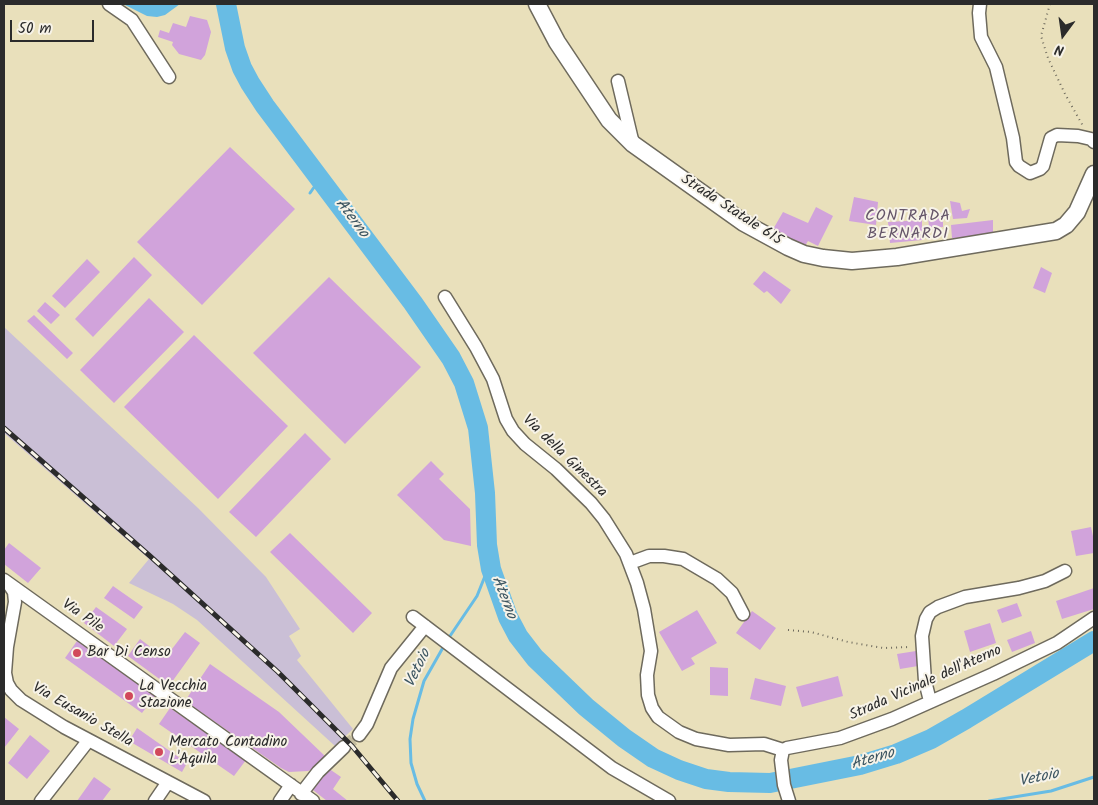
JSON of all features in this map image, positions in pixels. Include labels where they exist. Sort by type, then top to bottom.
[{"type":"main road","name":"Strada Statale 615","points":[[537,4],[557,42],[609,120],[633,144],[744,223],[788,247],[823,258],[852,261],[897,257],[1056,231],[1066,225],[1077,212],[1094,174]]},
{"type":"street","points":[[109,4],[132,20],[169,76]]},
{"type":"street","points":[[980,4],[980,36],[996,67],[1014,138],[1018,166],[1030,173],[1040,169],[1043,166],[1051,138],[1057,135],[1092,140]]},
{"type":"street","points":[[618,81],[633,144]]},
{"type":"street","name":"Via della Ginestra","points":[[445,297],[493,379],[506,419],[512,431],[556,469],[591,503],[621,544],[630,563],[641,596],[651,648],[647,676],[648,695],[652,708],[658,717],[668,726],[696,740],[729,745],[764,744],[782,750]]},
{"type":"street","points":[[630,563],[649,556],[683,559],[698,567],[732,593],[743,614]]},
{"type":"street","points":[[930,701],[925,681],[922,646],[924,624],[933,609],[965,597],[1008,590],[1045,581],[1065,571]]},
{"type":"street","name":"Via Pile","points":[[7,583],[313,801]]},
{"type":"street","name":"Via Eusanio Stella","points":[[7,583],[15,599],[5,668],[8,687],[28,704],[88,741],[204,801]]},
{"type":"street","points":[[13,620],[17,612],[24,606],[31,605],[42,608]]},
{"type":"street","points":[[413,617],[612,768],[669,801]]},
{"type":"street","name":"Strada Vicinale dell'Aterno","points":[[782,750],[857,733],[892,719],[994,674],[1057,642],[1094,618]]},
{"type":"street","points":[[359,735],[367,724],[391,668],[425,626]]},
{"type":"street","points":[[41,801],[88,741]]},
{"type":"street","points":[[301,794],[318,772],[344,747]]},
{"type":"street","points":[[782,750],[784,785],[789,801]]},
{"type":"street","points":[[155,801],[168,782]]},
{"type":"street","points":[[280,801],[290,785]]},
{"type":"path","points":[[1050,4],[1042,36],[1048,58],[1065,94],[1092,140]]},
{"type":"path","points":[[788,630],[811,632],[848,642],[883,648],[922,646]]},
{"type":"shaded area","points":[[4,327],[198,508],[266,577],[300,629],[289,636],[301,656],[297,660],[353,729],[335,746],[197,620],[173,604],[129,583],[149,559],[4,433]]},
{"type":"water","points":[[123,4],[180,4],[165,15],[157,17],[147,16]]},
{"type":"building","points":[[190,16],[207,20],[211,32],[205,55],[201,60],[179,54],[172,45],[173,42],[158,37],[160,30],[169,33],[173,23],[186,27]]},
{"type":"building","points":[[230,147],[295,209],[202,305],[137,242]]},
{"type":"building","points":[[854,197],[878,202],[876,225],[849,221]]},
{"type":"building","points":[[950,201],[960,203],[962,211],[970,209],[967,218],[953,219]]},
{"type":"building","points":[[816,207],[833,216],[818,246],[808,241],[805,246],[772,231],[783,212],[808,223]]},
{"type":"building","points":[[943,213],[943,227],[929,228],[928,215]]},
{"type":"building","points":[[922,220],[922,240],[890,243],[888,222]]},
{"type":"building","points":[[993,220],[993,237],[952,238],[951,225]]},
{"type":"building","points":[[134,257],[152,275],[93,337],[75,319]]},
{"type":"building","points":[[87,259],[100,272],[65,308],[52,296]]},
{"type":"building","points":[[1041,267],[1052,273],[1045,293],[1033,288]]},
{"type":"building","points":[[764,271],[791,290],[781,304],[767,291],[764,293],[753,284]]},
{"type":"building","points":[[329,277],[421,367],[345,444],[253,353]]},
{"type":"building","points":[[149,298],[184,332],[114,403],[80,370]]},
{"type":"building","points":[[45,302],[60,315],[51,324],[37,311]]},
{"type":"building","points":[[34,315],[73,353],[67,359],[27,321]]},
{"type":"building","points":[[194,335],[288,426],[218,499],[124,407]]},
{"type":"building","points":[[305,433],[331,459],[256,537],[229,512]]},
{"type":"building","points":[[431,461],[444,474],[439,479],[470,509],[471,546],[444,540],[397,495]]},
{"type":"building","points":[[1091,527],[1094,553],[1076,556],[1071,531]]},
{"type":"building","points":[[290,533],[372,613],[353,633],[270,552]]},
{"type":"building","points":[[9,543],[41,568],[28,583],[4,564],[4,550]]},
{"type":"building","points":[[113,586],[143,607],[134,619],[104,598]]},
{"type":"building","points":[[1094,588],[1094,609],[1062,619],[1056,601]]},
{"type":"building","points":[[1017,603],[1022,616],[1002,623],[997,610]]},
{"type":"building","points":[[96,607],[127,629],[114,646],[84,623]]},
{"type":"building","points":[[697,610],[717,643],[691,658],[695,664],[682,671],[659,632]]},
{"type":"building","points":[[752,611],[776,628],[760,650],[736,633]]},
{"type":"building","points":[[990,623],[996,643],[970,652],[964,631]]},
{"type":"building","points":[[1031,631],[1035,643],[1012,652],[1007,640]]},
{"type":"building","points":[[185,632],[200,643],[169,686],[128,656],[140,639],[165,658]]},
{"type":"building","points":[[77,641],[155,696],[142,713],[65,658]]},
{"type":"building","points":[[916,651],[918,666],[900,669],[897,654]]},
{"type":"building","points":[[210,664],[279,712],[326,757],[315,768],[308,771],[289,772],[185,701]]},
{"type":"building","points":[[710,667],[728,668],[728,696],[710,695]]},
{"type":"building","points":[[838,676],[843,696],[802,707],[796,687]]},
{"type":"building","points":[[755,678],[786,686],[781,706],[750,699]]},
{"type":"building","points":[[170,708],[246,760],[234,776],[159,724]]},
{"type":"building","points":[[4,717],[19,729],[4,748]]},
{"type":"building","name":"Mercato Contadino L'Aquila","points":[[137,728],[187,763],[182,772],[129,741]]},
{"type":"building","points":[[30,735],[50,751],[27,779],[8,763]]},
{"type":"building","points":[[328,768],[341,777],[333,789],[348,801],[327,801],[313,790]]},
{"type":"building","points":[[94,777],[111,789],[102,801],[77,801]]},
{"type":"waterway","name":"Aterno","points":[[226,4],[235,48],[250,83],[265,106],[413,303],[451,358],[464,383],[478,428],[485,493],[487,545],[491,569],[508,617],[518,636],[535,658],[586,707],[624,738],[653,758],[679,770],[706,779],[729,782],[770,783],[860,765],[896,754],[931,739],[1094,641]]},
{"type":"waterway","points":[[310,193],[317,183],[318,174]]},
{"type":"waterway","name":"Vetoio","points":[[448,639],[477,596],[487,571],[489,557]]},
{"type":"waterway","name":"Vetoio","points":[[425,801],[417,784],[411,763],[410,739],[413,719],[424,681],[445,644]]},
{"type":"waterway","name":"Vetoio","points":[[989,801],[1051,791],[1094,777]]},
{"type":"tunnel","points":[[344,747],[359,735]]},
{"type":"railway","points":[[4,428],[150,556],[278,672],[352,746],[398,801]]},
{"type":"place","name":"Bar Di Censo","points":[[77,653]]},
{"type":"place","name":"La Vecchia Stazione","points":[[129,696]]},
{"type":"place","name":"Mercato Contadino L'Aquila","points":[[159,752]]},
{"type":"district","name":"CONTRADA BERNARDI","points":[[908,226]]}]
